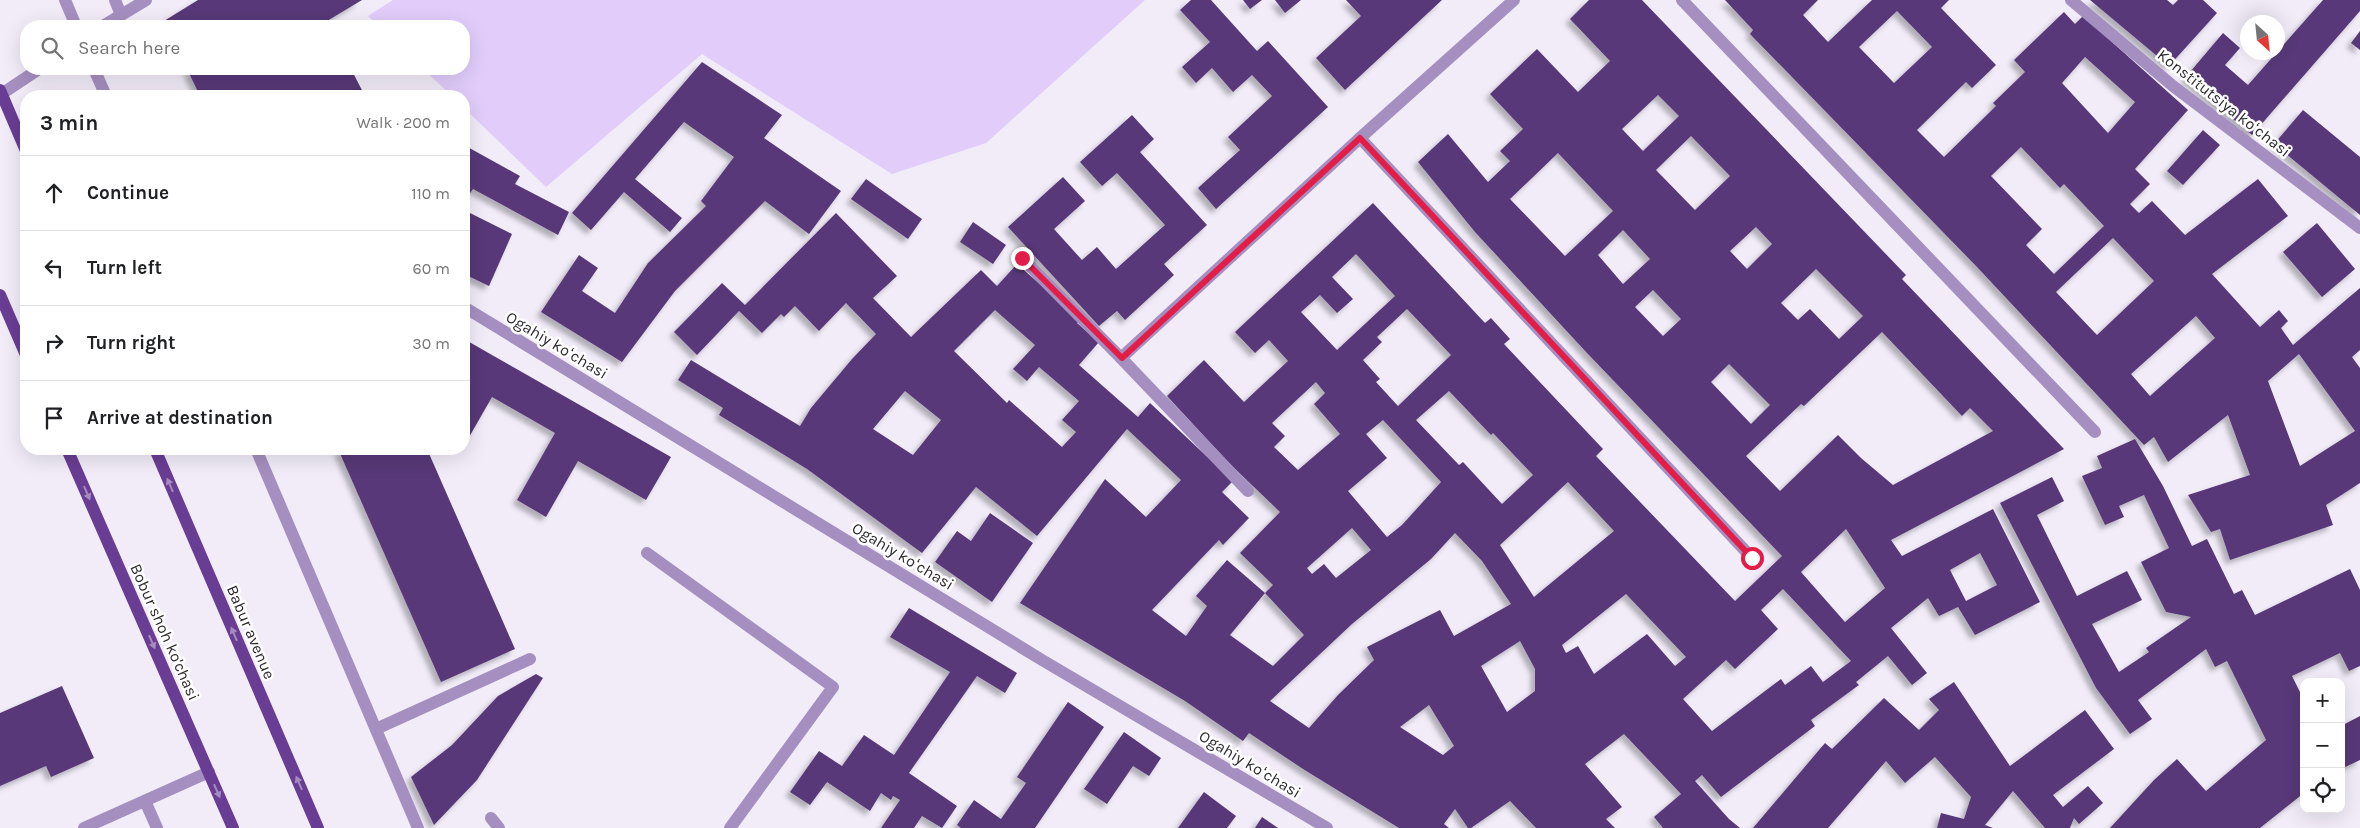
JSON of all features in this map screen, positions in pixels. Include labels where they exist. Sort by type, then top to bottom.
[{"type":"main road","points":[[1,93],[20,137]]},
{"type":"main road","points":[[0,295],[20,341]]},
{"type":"main road","name":"Bobur shoh ko'chasi","points":[[70,455],[233,828]]},
{"type":"main road","name":"Babur avenue","points":[[157,455],[318,828]]},
{"type":"street","points":[[65,0],[73,20]]},
{"type":"street","points":[[115,0],[121,15]]},
{"type":"street","points":[[113,20],[146,0]]},
{"type":"street","points":[[1122,358],[1360,138],[1514,0]]},
{"type":"street","points":[[1682,0],[2095,432]]},
{"type":"street","name":"Konstitutsiya koʻchasi","points":[[2071,0],[2173,86],[2360,228]]},
{"type":"street","points":[[1,93],[30,75]]},
{"type":"street","points":[[97,75],[103,90]]},
{"type":"street","points":[[1360,138],[1752,558]]},
{"type":"street","points":[[1022,258],[1122,358],[1248,491]]},
{"type":"street","name":"Ogahiy koʻchasi","points":[[470,312],[1042,660],[1327,828]]},
{"type":"street","points":[[259,455],[418,828]]},
{"type":"street","points":[[646,553],[833,688],[730,828]]},
{"type":"street","points":[[376,728],[530,659]]},
{"type":"street","points":[[84,828],[208,772]]},
{"type":"street","points":[[145,801],[157,828]]},
{"type":"shaded area","points":[[393,0],[1145,0],[986,143],[892,174],[702,54],[546,187],[470,114],[470,90],[446,90],[429,75],[470,75],[470,20],[372,20],[368,16]]},
{"type":"building","points":[[198,0],[362,0],[329,20],[166,20]]},
{"type":"building","points":[[1191,0],[1211,0],[1257,51],[1268,41],[1328,107],[1216,209],[1198,188],[1240,150],[1228,137],[1272,96],[1252,75],[1233,92],[1212,68],[1196,83],[1182,67],[1210,42],[1180,10]]},
{"type":"building","points":[[1243,0],[1262,0],[1250,9]]},
{"type":"building","points":[[1275,0],[1301,0],[1285,13]]},
{"type":"building","points":[[1346,0],[1442,0],[1345,90],[1316,58],[1361,16]]},
{"type":"building","points":[[1589,0],[1642,0],[1906,275],[1902,279],[2064,449],[1891,540],[1902,556],[1993,509],[2040,602],[1975,635],[1958,607],[1939,616],[1928,598],[1891,628],[1927,673],[1912,685],[1888,656],[1856,682],[1859,685],[1811,720],[1815,726],[1721,797],[1702,775],[1695,781],[1729,819],[1740,828],[1663,828],[1654,817],[1681,794],[1624,734],[1585,764],[1622,807],[1606,819],[1615,828],[1536,828],[1510,801],[1471,828],[1468,828],[1455,809],[1444,824],[1449,828],[1399,828],[1303,769],[1249,733],[1243,741],[1185,701],[1020,603],[1105,479],[1146,517],[1181,480],[1127,429],[1037,536],[976,487],[922,553],[807,469],[719,415],[723,408],[678,380],[691,360],[800,426],[811,408],[852,359],[876,334],[846,303],[819,331],[795,306],[784,317],[781,314],[762,333],[739,311],[697,355],[674,332],[722,283],[745,305],[836,213],[897,276],[873,298],[911,337],[981,270],[997,286],[1017,264],[1081,320],[1077,323],[1099,342],[1079,365],[1138,417],[1150,403],[1233,481],[1222,492],[1249,518],[1223,545],[1219,540],[1152,610],[1186,636],[1207,606],[1196,596],[1227,560],[1265,593],[1273,585],[1240,553],[1280,512],[1229,463],[1167,396],[1204,360],[1244,402],[1288,361],[1269,340],[1255,353],[1235,332],[1373,203],[1485,323],[1491,318],[1510,339],[1504,344],[1603,449],[1596,456],[1735,601],[1782,556],[1587,353],[1475,232],[1418,162],[1448,134],[1488,182],[1510,161],[1500,151],[1523,129],[1490,94],[1537,49],[1578,92],[1610,61],[1570,19]],"holes":[[[1658,95],[1679,116],[1643,151],[1622,129]],[[1691,136],[1730,176],[1695,210],[1656,170]],[[1558,153],[1613,211],[1565,256],[1510,199]],[[1756,227],[1772,244],[1747,269],[1730,251]],[[1623,230],[1650,259],[1623,284],[1598,255]],[[1356,254],[1395,296],[1337,350],[1301,312],[1320,295],[1337,313],[1353,299],[1332,277]],[[1816,269],[1863,316],[1839,339],[1810,309],[1798,320],[1781,303]],[[1653,290],[1681,319],[1663,336],[1635,307]],[[1407,309],[1451,355],[1398,406],[1376,382],[1380,379],[1363,360],[1382,342],[1377,337]],[[995,310],[1035,345],[1013,369],[1027,381],[1039,367],[1079,401],[1062,420],[1076,432],[1062,447],[1009,400],[1007,403],[954,351]],[[1882,332],[1962,416],[1970,408],[1993,431],[1893,485],[1861,458],[1838,435],[1780,491],[1746,456],[1801,404],[1804,406]],[[1729,364],[1770,405],[1751,424],[1711,382]],[[1316,382],[1325,393],[1314,404],[1340,434],[1298,470],[1274,447],[1285,436],[1272,423]],[[905,391],[941,420],[913,455],[873,429]],[[1449,391],[1533,475],[1502,504],[1463,462],[1459,465],[1416,420]],[[1383,420],[1441,482],[1402,525],[1387,537],[1348,491],[1387,458],[1366,434]],[[1568,482],[1614,531],[1534,597],[1500,545]],[[1352,528],[1371,550],[1336,578],[1324,564],[1312,574],[1307,568]],[[1846,529],[1885,588],[1845,622],[1801,572]],[[1455,533],[1482,561],[1511,604],[1454,636],[1440,610],[1367,647],[1374,660],[1338,695],[1309,728],[1270,701],[1352,624],[1431,559]],[[1980,553],[1997,585],[1966,601],[1950,570]],[[1783,589],[1851,661],[1823,682],[1811,666],[1785,685],[1781,679],[1712,731],[1683,699],[1726,660],[1735,669],[1778,629],[1761,610]],[[1265,593],[1304,635],[1273,666],[1230,635]],[[1626,594],[1686,657],[1675,666],[1647,634],[1594,674],[1578,646],[1566,653],[1562,645]],[[1520,641],[1535,669],[1535,691],[1507,712],[1481,666]],[[1429,705],[1454,746],[1443,755],[1400,727]]]},
{"type":"building","points":[[1725,0],[1818,0],[1803,15],[1828,42],[1872,0],[1949,0],[1941,8],[1996,65],[1972,88],[1966,82],[1917,130],[1944,157],[1996,106],[1993,103],[2025,72],[2014,60],[2064,12],[2075,24],[2083,16],[2188,110],[2135,169],[2150,184],[2130,204],[2139,213],[2152,201],[2185,235],[2258,179],[2288,216],[2212,274],[2260,327],[2279,310],[2288,321],[2281,328],[2293,345],[2360,288],[2360,350],[2352,357],[2360,368],[2360,483],[2326,505],[2333,525],[2230,560],[2220,529],[2211,532],[2188,495],[2250,475],[2228,415],[2168,462],[2154,437],[2144,445],[1977,267],[1750,34],[1753,30]],"holes":[[[1897,11],[1932,47],[1894,83],[1859,47]],[[2085,57],[2135,102],[2108,133],[2062,83]],[[2021,147],[2060,188],[2064,184],[2104,226],[2054,274],[2026,245],[2042,229],[1991,176]],[[2113,238],[2154,281],[2097,335],[2056,292]],[[2196,316],[2215,338],[2150,396],[2131,374]],[[2299,354],[2355,431],[2300,466],[2268,381]]]},
{"type":"building","points":[[2090,0],[2167,0],[2173,5],[2178,0],[2203,0],[2217,13],[2169,66]]},
{"type":"building","points":[[2323,0],[2360,0],[2360,11],[2252,135],[2185,78],[2223,33],[2240,48],[2225,65],[2248,85],[2270,60],[2285,60],[2285,43]]},
{"type":"building","points":[[2360,31],[2360,50],[2351,43]]},
{"type":"building","points":[[702,62],[782,115],[764,138],[841,191],[809,234],[765,201],[675,291],[622,362],[541,312],[579,255],[598,268],[582,291],[615,313],[648,263],[706,206],[701,201],[734,157],[684,122],[635,179],[682,218],[670,232],[624,192],[591,230],[572,213]]},
{"type":"building","points":[[190,75],[354,75],[362,90],[197,90]]},
{"type":"building","points":[[2303,110],[2360,157],[2360,215],[2274,144]]},
{"type":"building","points":[[1132,115],[1154,139],[1140,152],[1207,225],[1164,264],[1174,275],[1125,320],[1117,311],[1099,326],[1008,227],[1063,177],[1085,201],[1054,229],[1082,260],[1097,247],[1116,269],[1165,225],[1117,173],[1102,186],[1080,162]]},
{"type":"building","points":[[2203,130],[2220,145],[2183,185],[2167,171]]},
{"type":"building","points":[[470,148],[520,176],[515,184],[569,212],[558,235],[473,189],[470,193]]},
{"type":"building","points":[[866,179],[922,219],[908,239],[851,199]]},
{"type":"building","points":[[470,213],[512,234],[489,286],[470,277]]},
{"type":"building","points":[[973,222],[1006,245],[993,264],[960,242]]},
{"type":"building","points":[[2317,223],[2355,269],[2322,297],[2283,252]]},
{"type":"building","points":[[470,342],[671,457],[646,500],[578,461],[546,517],[517,500],[555,433],[492,397],[470,436]]},
{"type":"building","points":[[2135,439],[2163,486],[2192,546],[2207,539],[2234,594],[2242,590],[2255,615],[2350,569],[2360,590],[2360,666],[2349,671],[2340,653],[2292,676],[2300,692],[2300,796],[2260,828],[2110,828],[2154,780],[2177,759],[2206,791],[2266,740],[2227,661],[2215,667],[2206,649],[2138,700],[2152,719],[2130,734],[2096,688],[2000,503],[2052,477],[2064,501],[2037,515],[2077,596],[2127,571],[2142,600],[2092,624],[2119,672],[2149,652],[2146,648],[2191,617],[2166,612],[2141,562],[2169,548],[2144,495],[2119,506],[2124,517],[2105,525],[2082,476],[2102,468],[2097,456]]},
{"type":"building","points":[[341,455],[430,455],[515,649],[441,682]]},
{"type":"building","points":[[990,513],[1033,543],[992,602],[935,562],[957,531],[971,541]]},
{"type":"building","points":[[909,608],[1017,673],[1005,693],[977,676],[909,773],[957,806],[942,828],[922,816],[914,828],[881,828],[900,800],[893,796],[891,800],[881,793],[870,811],[827,782],[810,805],[790,792],[819,751],[842,766],[864,735],[894,755],[950,672],[890,637]]},
{"type":"building","points":[[536,674],[543,678],[477,780],[434,825],[411,777],[452,745],[498,696]]},
{"type":"building","points":[[1954,682],[2010,766],[2085,710],[2114,749],[2053,795],[2063,807],[2088,786],[2103,803],[2079,824],[2074,818],[2070,828],[2045,828],[2013,791],[1985,825],[1993,828],[1937,828],[1941,813],[1964,819],[1971,797],[1935,757],[1905,783],[1886,761],[1828,828],[1753,828],[1825,743],[1832,749],[1884,698],[1919,730],[1939,710],[1929,699]]},
{"type":"building","points":[[62,686],[94,758],[51,777],[46,766],[0,786],[0,713]]},
{"type":"building","points":[[1068,702],[1104,727],[1035,828],[961,828],[957,825],[974,800],[1001,819],[1026,783],[1017,777]]},
{"type":"building","points":[[2360,716],[2360,760],[2345,767],[2345,724]]},
{"type":"building","points":[[1124,732],[1161,758],[1149,776],[1133,766],[1107,804],[1084,789]]},
{"type":"building","points":[[1204,792],[1236,816],[1227,828],[1178,828]]},
{"type":"building","points":[[1262,817],[1278,828],[1255,828]]},
{"type":"route","points":[[1022,258],[1122,358],[1360,138],[1752,558]]}]
